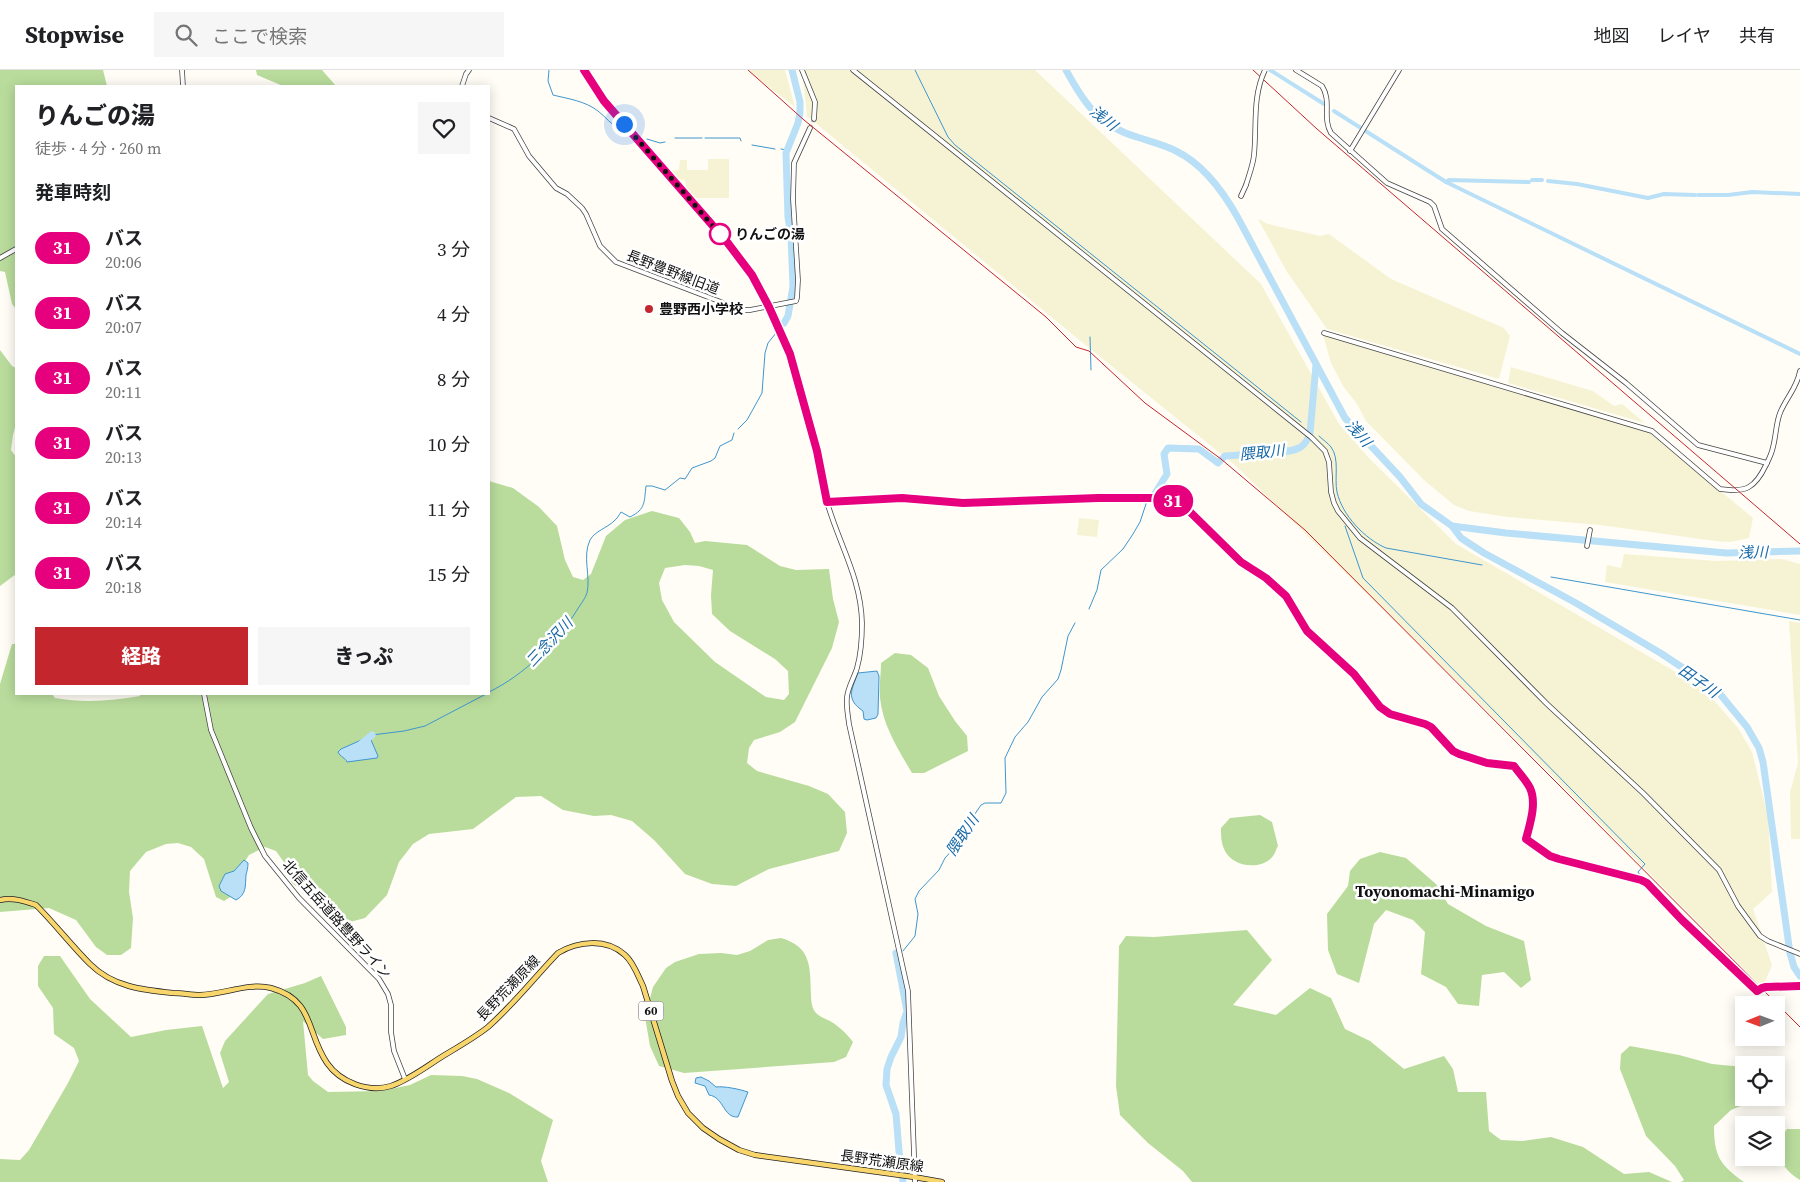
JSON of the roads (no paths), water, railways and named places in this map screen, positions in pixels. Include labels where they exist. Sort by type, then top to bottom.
[{"type":"main road","points":[[584,70],[609,107],[728,243],[752,275],[769,307],[792,362],[817,451],[827,502],[902,498],[963,503],[1098,498],[1158,498],[1177,503],[1188,510],[1241,562],[1266,578],[1286,596],[1307,631],[1354,674],[1380,707],[1390,714],[1431,727],[1453,751],[1459,754],[1487,763],[1514,766],[1531,790],[1532,796],[1532,812],[1526,839],[1550,856],[1647,883],[1682,920],[1757,991],[1766,987],[1800,986]]},
{"type":"main road","name":"長野荒瀬原線","points":[[0,900],[7,898],[24,900],[36,905],[90,964],[118,983],[141,990],[200,995],[258,986],[270,988],[288,995],[302,1007],[309,1020],[319,1050],[328,1064],[338,1075],[351,1083],[370,1087],[388,1086],[405,1079],[486,1029],[558,953],[578,943],[592,943],[611,947],[625,955],[636,970],[643,986],[678,1096],[688,1113],[703,1128],[739,1150],[755,1155],[898,1174],[942,1182]]},
{"type":"street","points":[[182,70],[183,85]]},
{"type":"street","points":[[462,85],[468,70]]},
{"type":"street","points":[[802,70],[815,102],[814,119]]},
{"type":"street","points":[[853,70],[1311,437],[1324,451],[1329,462],[1331,492],[1334,503],[1354,533],[1452,608],[1547,704],[1643,793],[1719,870],[1738,906],[1760,936],[1800,954]]},
{"type":"street","points":[[1241,196],[1254,158],[1255,106],[1260,82],[1265,70]]},
{"type":"street","points":[[1296,70],[1322,86],[1327,98],[1328,128],[1350,151],[1387,183],[1430,202],[1434,206],[1442,229],[1562,333],[1626,383],[1698,445],[1767,463]]},
{"type":"street","points":[[1350,151],[1399,70]]},
{"type":"street","name":"長野豊野線旧道","points":[[490,118],[514,129],[529,156],[556,188],[567,194],[582,208],[600,246],[616,262],[742,310],[796,301],[798,280],[793,199],[794,163],[810,128]]},
{"type":"street","points":[[0,258],[15,250]]},
{"type":"street","points":[[1324,333],[1652,431],[1720,489],[1740,490],[1754,485],[1760,477],[1773,449],[1779,414],[1796,386],[1800,371]]},
{"type":"street","points":[[827,502],[857,582],[861,603],[860,648],[857,668],[848,688],[847,707],[849,724],[908,991],[913,1178]]},
{"type":"street","points":[[1587,546],[1590,530]]},
{"type":"street","name":"北信五岳道路豊野ライン","points":[[204,695],[211,730],[262,849],[299,898],[379,979],[384,987],[391,1005],[391,1032],[394,1052],[405,1079]]},
{"type":"water","points":[[877,671],[879,676],[878,714],[876,718],[867,720],[864,719],[863,711],[857,707],[852,698],[852,689],[858,673]]},
{"type":"water","points":[[368,737],[378,756],[377,758],[347,762],[338,752],[341,749]]},
{"type":"water","points":[[244,860],[248,863],[245,889],[240,898],[236,900],[221,891],[219,886],[225,874],[234,871]]},
{"type":"water","points":[[701,1077],[716,1087],[748,1092],[738,1117],[729,1114],[718,1099],[709,1095],[705,1086],[695,1083],[696,1078]]},
{"type":"waterway","points":[[549,70],[548,81],[553,95],[588,105],[620,129]]},
{"type":"waterway","name":"三念沢川","points":[[784,323],[788,316],[793,286],[786,153],[800,113],[800,102],[792,70]]},
{"type":"waterway","points":[[915,70],[948,137],[955,145],[1301,422]]},
{"type":"waterway","name":"浅川","points":[[1066,70],[1087,104],[1104,121],[1114,128],[1176,151],[1195,163],[1212,180],[1238,218],[1345,418],[1400,477],[1421,504],[1452,526],[1506,533],[1726,553],[1800,551]]},
{"type":"waterway","points":[[1270,70],[1324,104]]},
{"type":"waterway","points":[[1334,111],[1446,182],[1800,354]]},
{"type":"waterway","points":[[675,138],[702,138]]},
{"type":"waterway","points":[[705,138],[740,138],[741,141]]},
{"type":"waterway","points":[[647,139],[660,143],[665,142]]},
{"type":"waterway","points":[[752,145],[775,149]]},
{"type":"waterway","name":"三念沢川","points":[[781,149],[787,150]]},
{"type":"waterway","points":[[1446,182],[1449,180],[1529,182]]},
{"type":"waterway","points":[[1532,180],[1542,180]]},
{"type":"waterway","points":[[1548,181],[1577,184],[1648,198],[1664,194],[1695,195]]},
{"type":"waterway","points":[[1698,195],[1728,195],[1752,192],[1800,194]]},
{"type":"waterway","name":"三念沢川","points":[[738,429],[747,420],[762,393],[765,353],[768,343],[776,333]]},
{"type":"waterway","points":[[1090,337],[1091,370]]},
{"type":"waterway","name":"隈取川","points":[[1154,495],[1167,474],[1164,454],[1168,448],[1199,449],[1218,463],[1225,456],[1284,452],[1301,447],[1306,442],[1310,433],[1316,365]]},
{"type":"waterway","name":"三念沢川","points":[[490,691],[515,677],[539,657],[560,634],[584,600],[588,587],[587,553],[592,537],[615,520],[621,512],[630,517],[639,511],[644,501],[646,486],[665,490],[680,478],[685,479],[692,468],[715,458],[720,446],[732,440],[734,433]]},
{"type":"waterway","points":[[1319,436],[1334,452],[1337,492],[1340,501],[1355,525],[1370,539],[1386,548],[1482,565]]},
{"type":"waterway","name":"隈取川","points":[[1089,609],[1097,590],[1101,570],[1123,549],[1140,522],[1147,501]]},
{"type":"waterway","points":[[1345,526],[1363,578],[1645,864],[1638,872],[1642,878]]},
{"type":"waterway","name":"田子川","points":[[1452,526],[1461,538],[1484,553],[1576,603],[1662,654],[1713,688],[1747,727],[1759,748],[1763,762],[1790,953],[1794,967],[1800,976]]},
{"type":"waterway","points":[[1551,577],[1800,620]]},
{"type":"waterway","name":"隈取川","points":[[903,951],[915,936],[918,914],[915,899],[919,891],[939,870],[981,805],[985,803],[1001,803],[1006,793],[1005,758],[1015,737],[1028,722],[1042,697],[1058,679],[1068,636],[1075,623]]},
{"type":"waterway","name":"三念沢川","points":[[372,735],[425,726],[484,695]]},
{"type":"waterway","name":"三念沢川","points":[[361,744],[372,735]]},
{"type":"waterway","name":"隈取川","points":[[896,953],[907,1011],[901,1037],[887,1069],[886,1085],[896,1114],[903,1182]]},
{"type":"tunnel","points":[[810,128],[814,119]]},
{"type":"railway","points":[[748,70],[804,120],[1046,317],[1076,347],[1089,351],[1145,403],[1221,459],[1305,530],[1800,1027]]},
{"type":"railway","points":[[1253,70],[1317,129],[1800,544]]},
{"type":"place","name":"りんごの湯","points":[[720,234]]},
{"type":"place","name":"豊野西小学校","points":[[649,309]]},
{"type":"district","name":"Toyonomachi-Minamigo","points":[[1445,891]]}]
